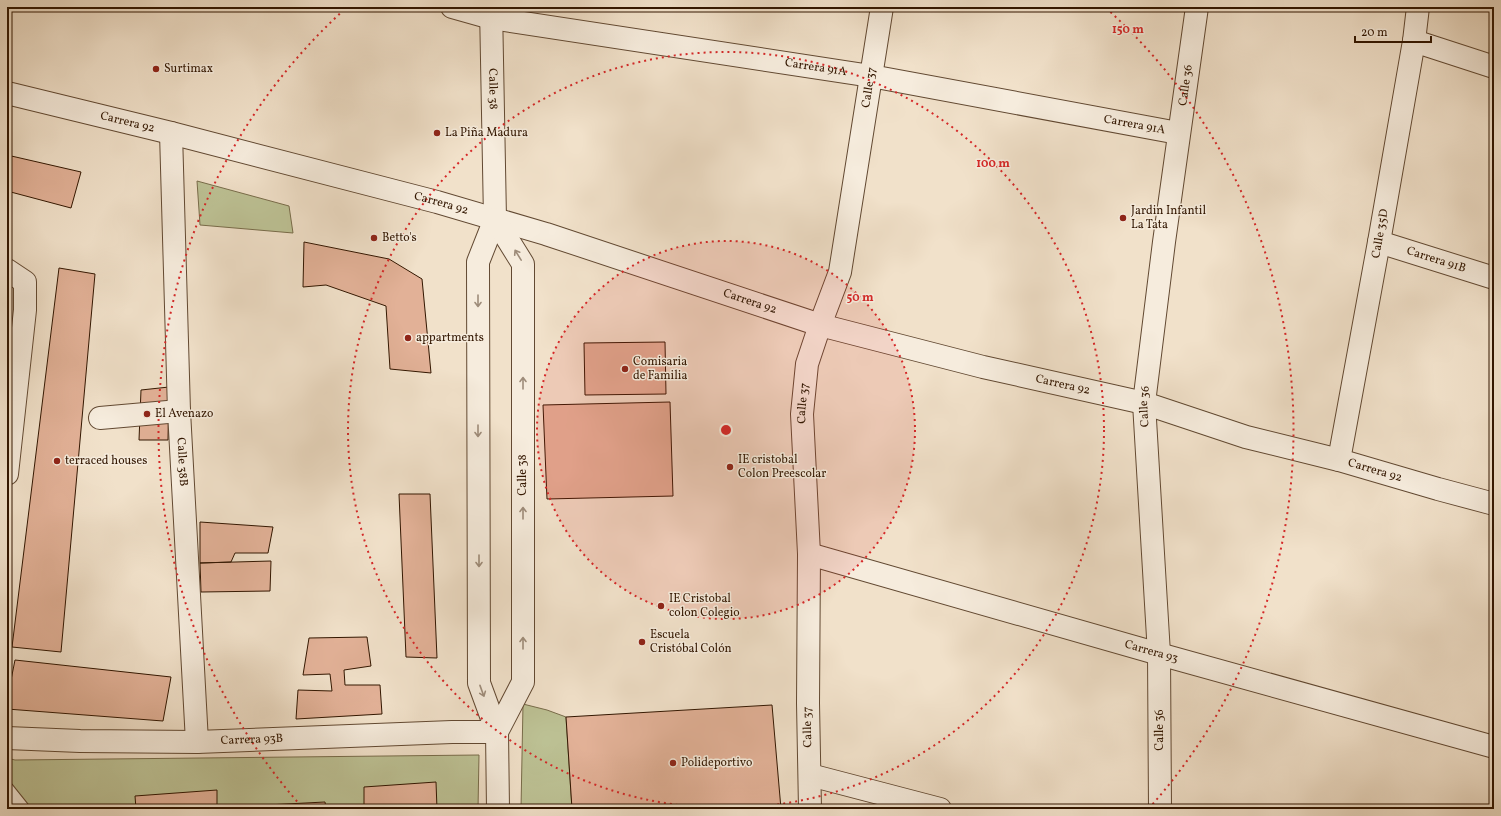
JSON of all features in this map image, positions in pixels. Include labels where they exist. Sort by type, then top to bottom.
[{"type":"street","name":"Carrera 91A","points":[[452,7],[871,76],[1178,133]]},
{"type":"street","name":"Calle 37","points":[[810,809],[808,703],[809,554],[802,414],[807,364],[840,272],[882,7]]},
{"type":"street","name":"Calle 36","points":[[1160,809],[1159,654],[1144,403],[1178,133],[1197,7]]},
{"type":"street","name":"Calle 35D","points":[[1339,460],[1380,242],[1414,41],[1418,7]]},
{"type":"street","name":"Calle 38","points":[[491,13],[495,219],[478,262],[479,683],[497,732],[498,809]]},
{"type":"street","points":[[1414,41],[1494,67]]},
{"type":"street","name":"Carrera 92","points":[[7,93],[171,133],[437,202],[546,234],[820,325],[983,367],[1144,403],[1246,437],[1339,460],[1494,504]]},
{"type":"street","name":"Calle 38B","points":[[171,133],[179,411],[197,742]]},
{"type":"street","name":"Calle 38","points":[[495,219],[523,264],[523,682],[497,732]]},
{"type":"street","name":"Carrera 91B","points":[[1380,242],[1494,278]]},
{"type":"street","points":[[7,270],[25,282],[25,310],[7,474]]},
{"type":"street","points":[[100,418],[179,411]]},
{"type":"street","name":"Carrera 93","points":[[809,554],[1159,654],[1494,747]]},
{"type":"street","name":"Carrera 93B","points":[[7,738],[80,741],[197,742],[452,732],[497,732]]},
{"type":"street","points":[[810,775],[940,809]]},
{"type":"lane","points":[[7,789],[23,809]]},
{"type":"green space","points":[[197,181],[289,206],[293,233],[200,225]]},
{"type":"green space","points":[[523,704],[547,710],[566,717],[572,809],[521,809]]},
{"type":"green space","points":[[479,755],[478,809],[7,809],[7,758],[15,760]]},
{"type":"building","points":[[7,155],[81,172],[71,208],[7,191]]},
{"type":"building","name":"appartments","points":[[304,242],[389,259],[422,279],[431,373],[390,369],[386,306],[326,285],[303,287]]},
{"type":"building","name":"terraced houses","points":[[59,268],[95,274],[61,652],[12,647]]},
{"type":"building","name":"Comisaria de Familia","points":[[665,342],[666,394],[585,395],[584,343]]},
{"type":"building","points":[[169,387],[168,440],[139,440],[141,390]]},
{"type":"building","points":[[670,402],[673,496],[547,499],[543,405]]},
{"type":"building","points":[[399,494],[430,494],[437,658],[406,657]]},
{"type":"building","points":[[200,522],[273,527],[268,553],[235,553],[231,562],[200,563]]},
{"type":"building","points":[[271,561],[270,591],[201,592],[200,563]]},
{"type":"building","points":[[367,637],[371,666],[344,670],[345,685],[380,685],[382,714],[296,719],[298,690],[332,691],[330,674],[303,675],[309,638]]},
{"type":"building","points":[[15,660],[171,677],[163,721],[7,709],[7,700]]},
{"type":"building","name":"Polideportivo","points":[[772,705],[781,809],[572,809],[566,717]]},
{"type":"building","points":[[436,782],[437,809],[364,809],[364,787]]},
{"type":"building","points":[[217,790],[217,809],[136,809],[135,796]]},
{"type":"building","points":[[325,802],[326,809],[247,809],[247,806]]},
{"type":"place","name":"Surtimax","points":[[156,69]]},
{"type":"place","name":"La Piña Madura","points":[[437,133]]},
{"type":"place","name":"Jardin Infantil La Tata","points":[[1123,218]]},
{"type":"place","name":"Betto's","points":[[374,238]]},
{"type":"place","name":"appartments","points":[[408,338]]},
{"type":"place","name":"Comisaria de Familia","points":[[625,369]]},
{"type":"place","name":"El Avenazo","points":[[147,414]]},
{"type":"place","name":"terraced houses","points":[[57,461]]},
{"type":"place","name":"IE cristobal Colon Preescolar","points":[[730,467]]},
{"type":"place","name":"IE Cristobal colon Colegio","points":[[661,606]]},
{"type":"place","name":"Escuela Cristóbal Colón","points":[[642,642]]},
{"type":"place","name":"Polideportivo","points":[[673,763]]}]
